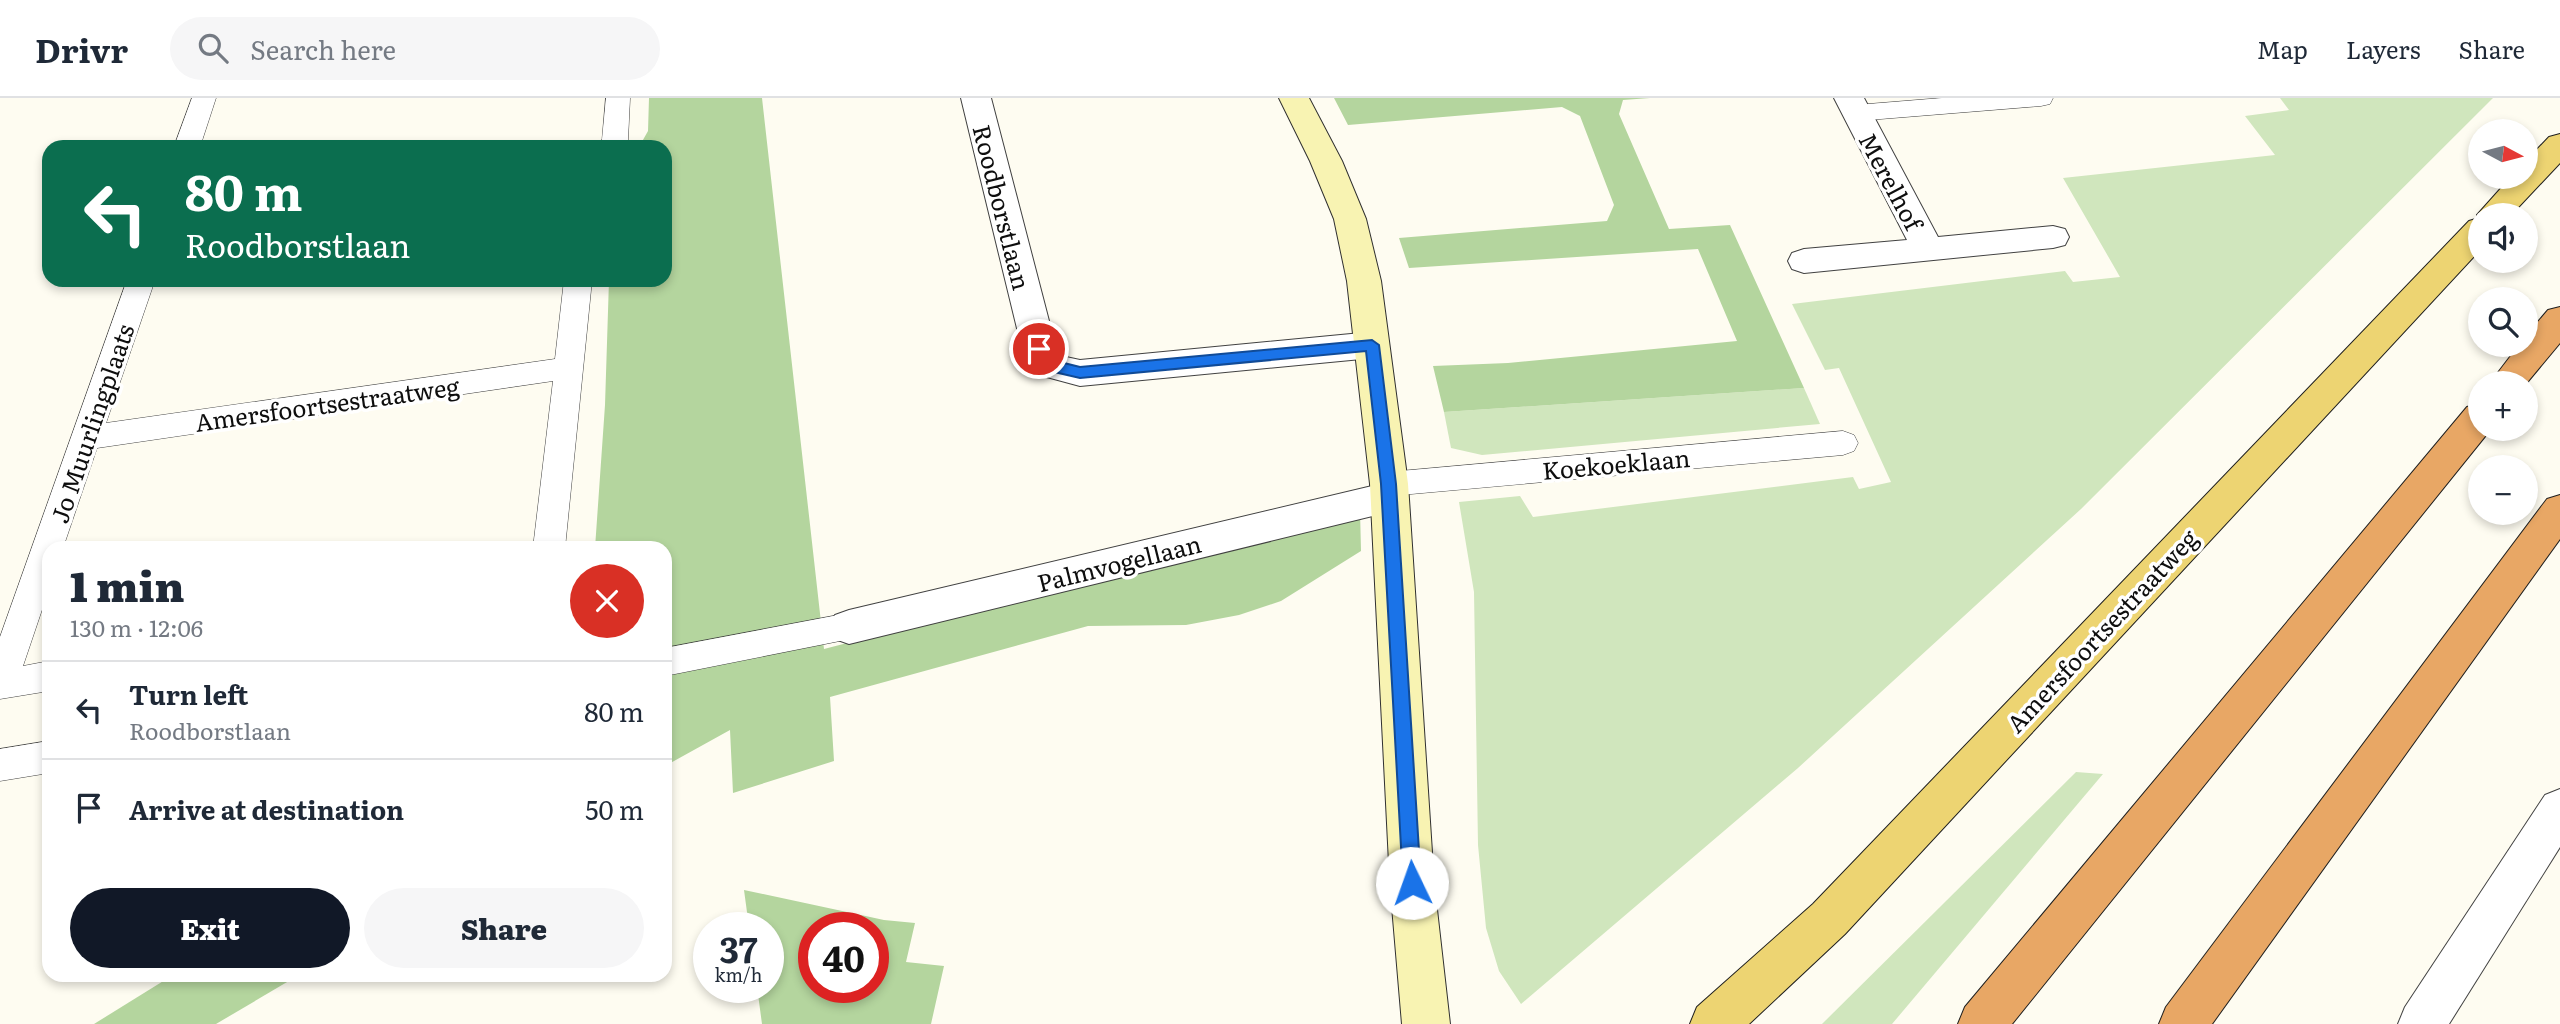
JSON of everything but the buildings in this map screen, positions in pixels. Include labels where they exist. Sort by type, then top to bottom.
[{"type":"highway","points":[[2517,371],[2560,320]]},
{"type":"highway","points":[[1982,1024],[2468,432]]},
{"type":"highway","points":[[2183,1024],[2560,510]]},
{"type":"main road","points":[[2504,203],[2560,144]]},
{"type":"main road","name":"Amersfoortsestraatweg","points":[[1714,1024],[1829,919],[2468,242]]},
{"type":"street","name":"Roodborstlaan","points":[[976,98],[1039,349],[1055,367],[1080,373],[1372,345]]},
{"type":"street","points":[[1294,98],[1326,161],[1350,219],[1364,281],[1389,490],[1412,883],[1426,1024]]},
{"type":"street","name":"Merelhof","points":[[1852,105],[1928,249]]},
{"type":"street","name":"Merelhof","points":[[1804,261],[2053,237]]},
{"type":"street","name":"Palmvogellaan","points":[[849,627],[1389,490]]},
{"type":"street","points":[[2422,1024],[2560,809]]},
{"type":"lane","points":[[189,140],[204,98]]},
{"type":"lane","points":[[615,140],[618,98]]},
{"type":"lane","name":"Merelhof","points":[[1852,105],[2041,98]]},
{"type":"lane","name":"Jo Muurlingplaats","points":[[49,541],[139,287]]},
{"type":"lane","points":[[550,541],[577,287]]},
{"type":"lane","name":"Amersfoortsestraatweg","points":[[85,438],[568,368]]},
{"type":"lane","name":"Koekoeklaan","points":[[1389,490],[1843,443]]},
{"type":"lane","name":"Jo Muurlingplaats","points":[[0,684],[42,562]]},
{"type":"lane","points":[[672,662],[849,627]]},
{"type":"lane","points":[[0,684],[42,677]]},
{"type":"lane","points":[[0,765],[42,758]]},
{"type":"green space","points":[[649,98],[762,98],[824,649],[1360,510],[1361,551],[1281,601],[1239,615],[1186,625],[1088,626],[830,697],[834,761],[733,793],[730,730],[672,762],[672,541],[595,541],[605,405],[609,287],[672,287],[672,140],[643,140],[648,131]]},
{"type":"green space","points":[[1334,98],[1650,98],[1623,100],[1619,114],[1669,229],[1730,225],[1804,388],[1444,412],[1433,366],[1508,363],[1737,341],[1698,249],[1409,268],[1399,238],[1607,221],[1614,205],[1580,116],[1562,107],[1348,125]]},
{"type":"green space","points":[[2280,98],[2493,98],[2472,119],[2468,119],[2468,123],[2081,509],[1798,768],[1521,1004],[1499,971],[1486,928],[1478,845],[1474,592],[1459,502],[1520,496],[1533,517],[1853,477],[1859,489],[1891,482],[1839,368],[1825,370],[1792,304],[2065,271],[2073,282],[2120,277],[2063,178],[2275,155],[2245,116],[2289,110]]},
{"type":"green space","points":[[1804,388],[1820,424],[1482,455],[1451,448],[1444,412]]},
{"type":"green space","points":[[2076,772],[2103,774],[1892,1024],[1822,1024]]},
{"type":"green space","points":[[744,890],[847,912],[798,912],[798,1003],[889,1003],[889,920],[915,923],[906,962],[944,966],[931,1024],[762,1024],[759,1003],[784,1003],[784,912],[747,912]]},
{"type":"green space","points":[[162,982],[287,982],[216,1024],[94,1024]]},
{"type":"route","points":[[1039,349],[1055,367],[1080,373],[1372,345],[1388,484],[1412,883]]}]
